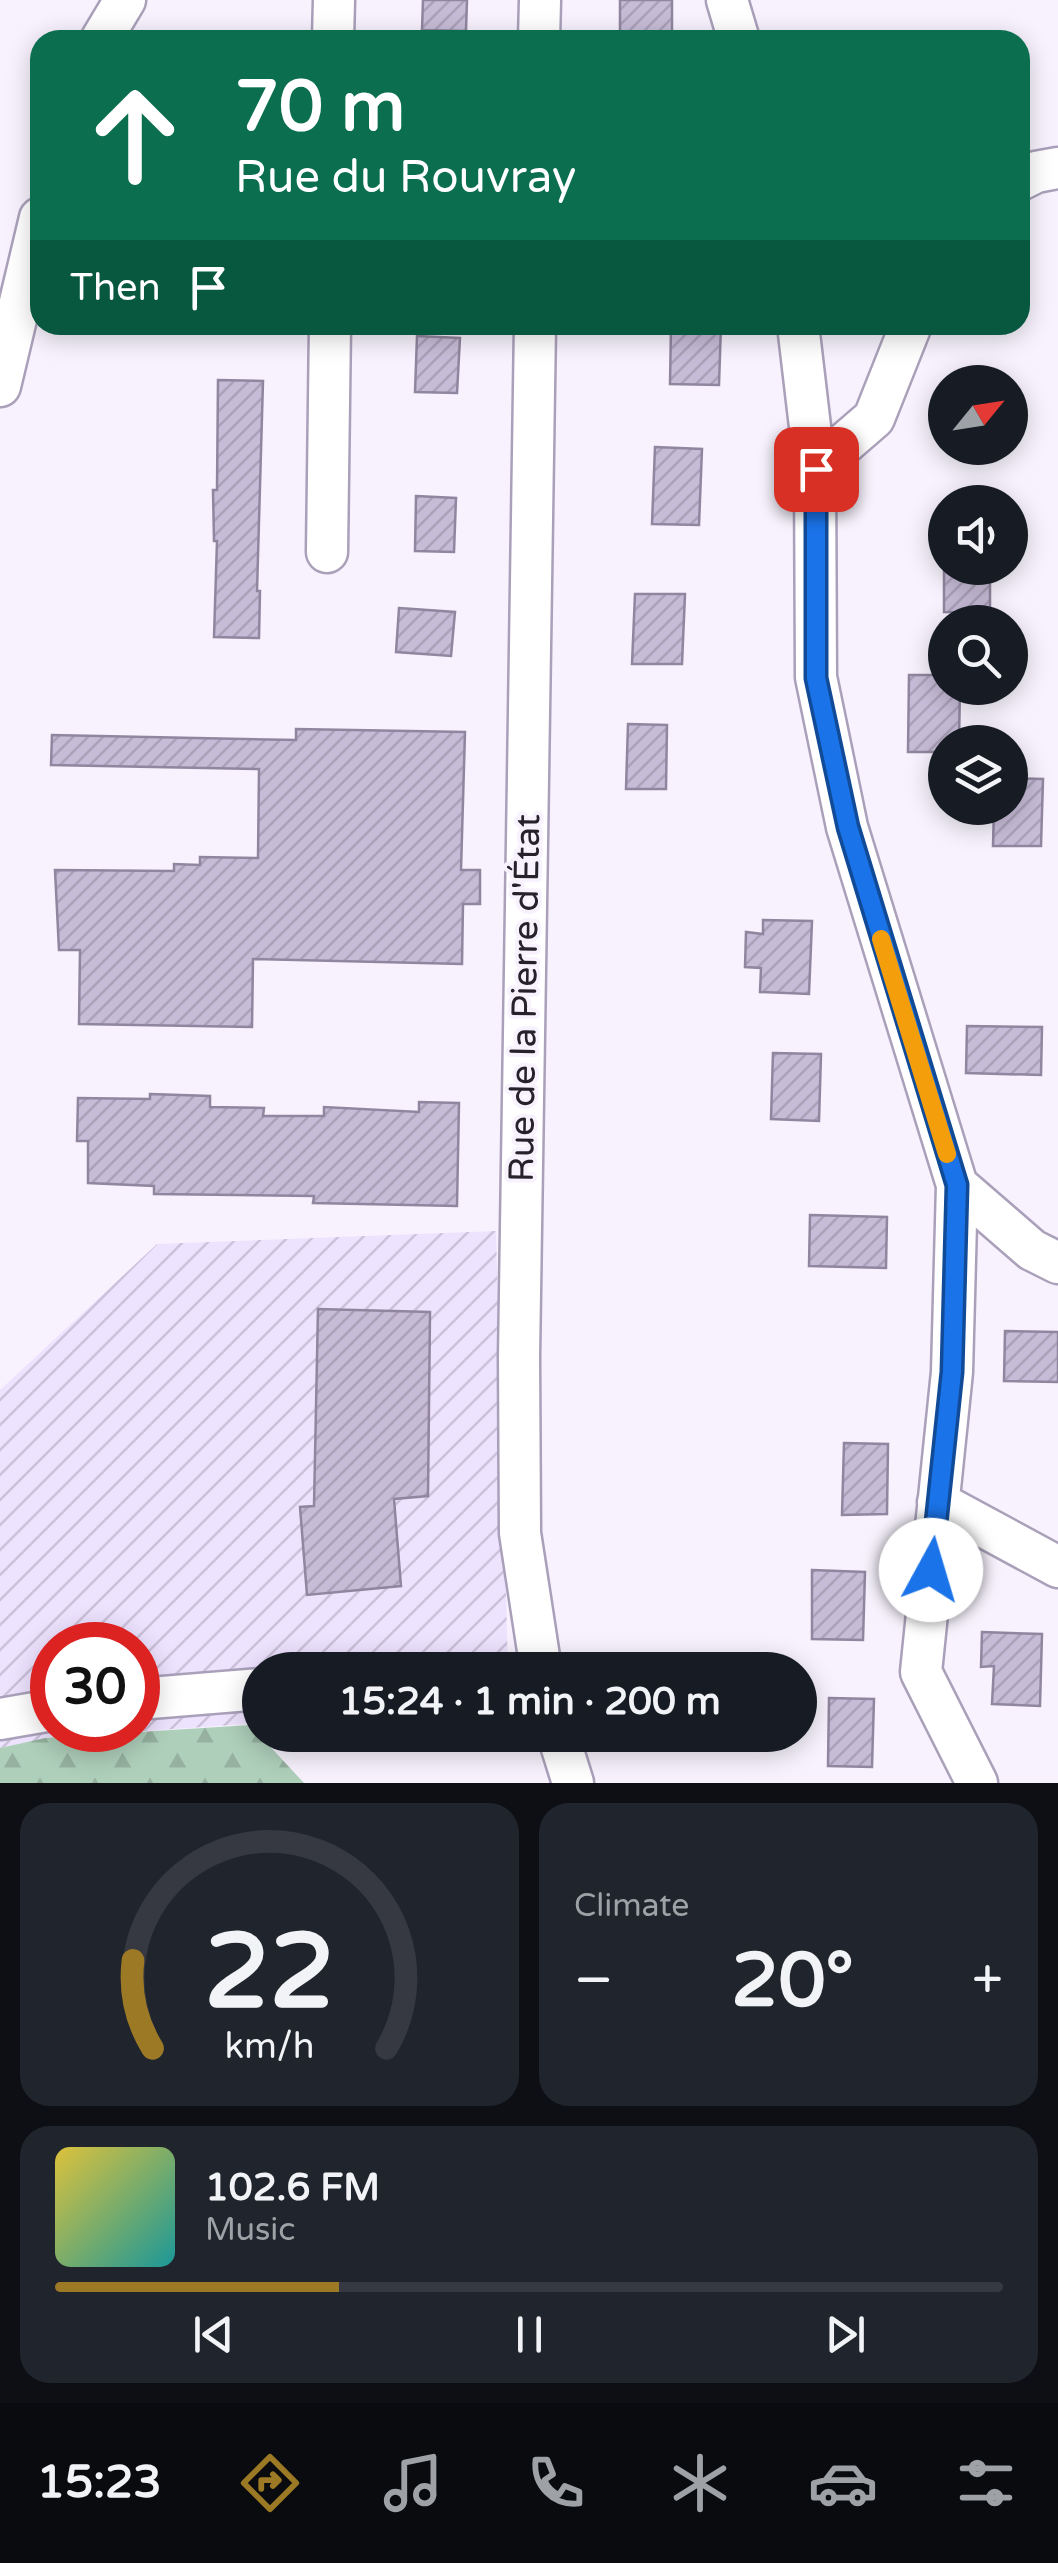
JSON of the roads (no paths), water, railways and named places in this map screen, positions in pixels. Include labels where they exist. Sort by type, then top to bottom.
[{"type":"street","points":[[107,30],[125,0]]},
{"type":"street","points":[[333,30],[334,0]]},
{"type":"street","points":[[539,30],[540,0]]},
{"type":"street","points":[[727,0],[736,30]]},
{"type":"street","points":[[1030,175],[1058,168]]},
{"type":"street","points":[[0,386],[30,260]]},
{"type":"street","points":[[327,552],[330,335]]},
{"type":"street","name":"Rue de la Pierre d'État","points":[[535,335],[519,1377],[520,1533],[538,1652]]},
{"type":"street","points":[[799,335],[816,469],[816,678],[848,827],[957,1185],[952,1372],[921,1672],[977,1783]]},
{"type":"street","points":[[816,469],[874,418],[907,335]]},
{"type":"street","points":[[957,1185],[1032,1250],[1058,1263]]},
{"type":"street","points":[[938,1502],[1058,1566]]},
{"type":"street","points":[[160,1697],[242,1690]]},
{"type":"street","points":[[0,1718],[30,1713]]},
{"type":"street","points":[[563,1752],[573,1783]]}]
